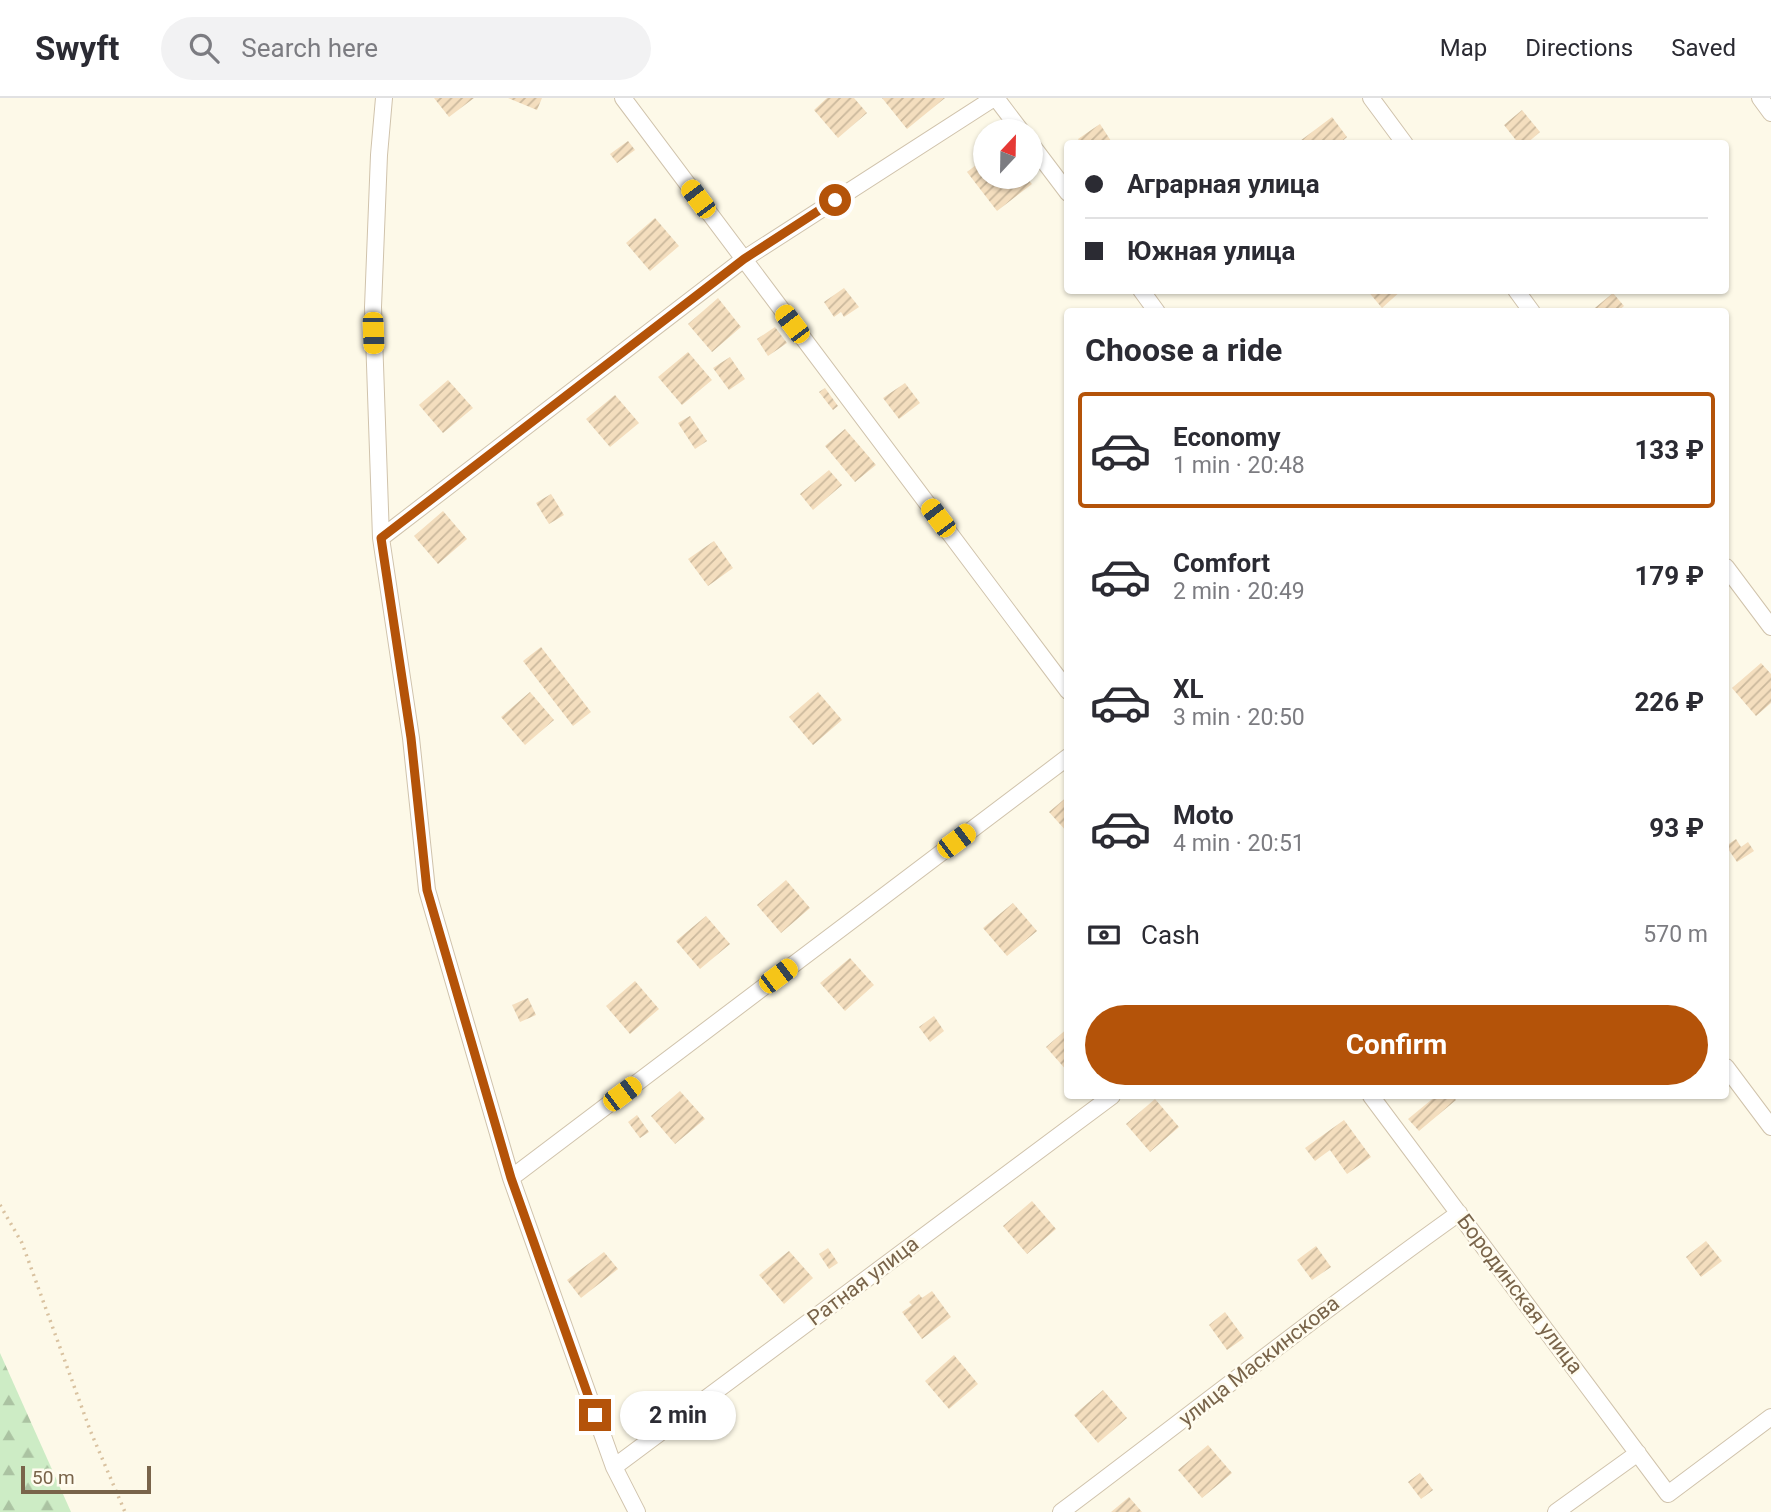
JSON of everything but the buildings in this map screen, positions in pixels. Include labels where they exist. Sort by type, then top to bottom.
[{"type":"street","points":[[384,98],[373,307],[381,538],[411,738],[427,890],[511,1178],[614,1467],[637,1512]]},
{"type":"street","points":[[623,98],[1064,686]]},
{"type":"street","points":[[381,538],[744,259],[995,98],[1012,119]]},
{"type":"street","points":[[1371,98],[1402,140]]},
{"type":"street","points":[[1760,98],[1771,113]]},
{"type":"street","points":[[1043,160],[1064,188]]},
{"type":"street","points":[[1729,571],[1771,627]]},
{"type":"street","points":[[511,1178],[1064,760]]},
{"type":"street","points":[[1729,1071],[1771,1127]]},
{"type":"street","name":"Ратная улица","points":[[614,1467],[1108,1099]]},
{"type":"street","name":"Бородинская улица","points":[[1373,1099],[1668,1494],[1771,1417]]},
{"type":"street","name":"улица Маскинскова","points":[[1060,1512],[1229,1386],[1352,1289],[1459,1213]]},
{"type":"street","points":[[1556,1512],[1638,1453]]},
{"type":"path","points":[[0,1205],[22,1243],[90,1430],[125,1512]]},
{"type":"green space","points":[[0,1353],[71,1512],[0,1512]]},
{"type":"route","points":[[595,1415],[511,1178],[427,890],[411,738],[381,538],[744,259],[835,200]]}]
